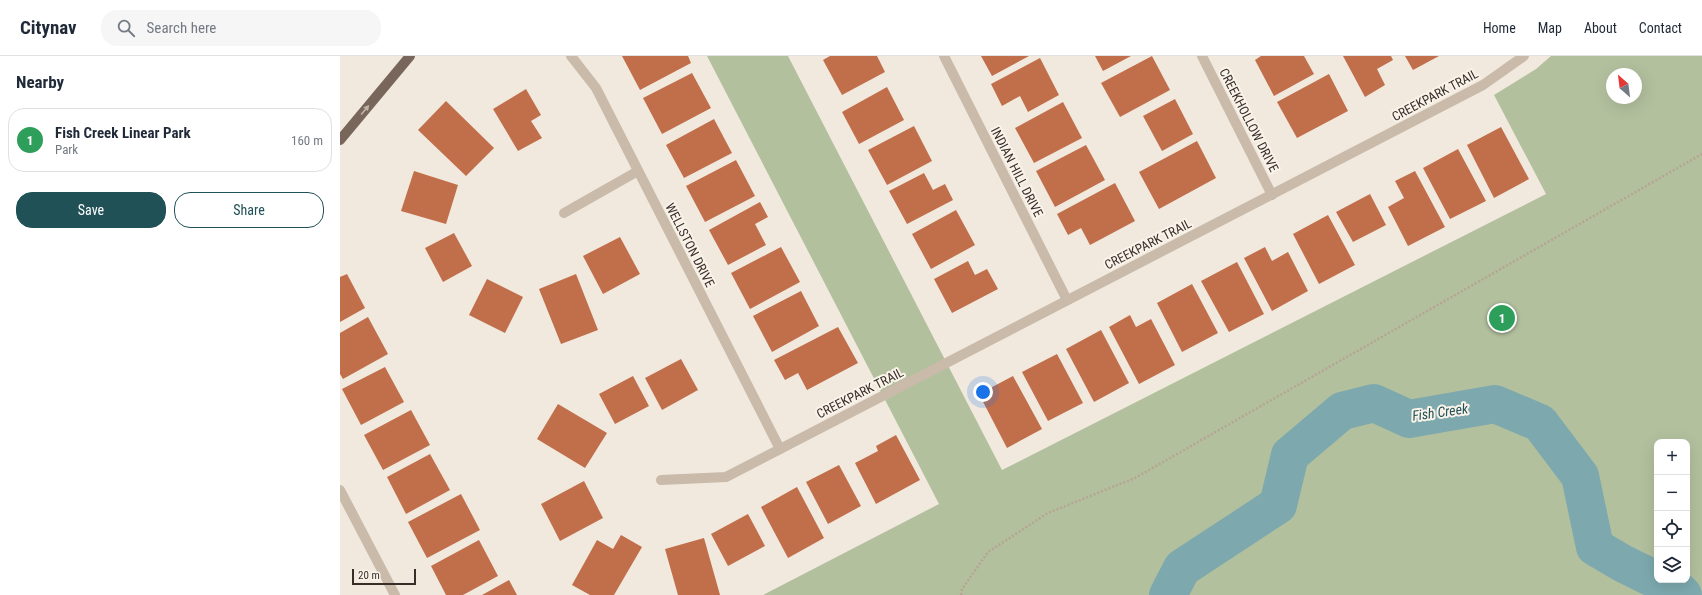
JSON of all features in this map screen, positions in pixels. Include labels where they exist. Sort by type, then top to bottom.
[{"type":"main road","points":[[340,140],[410,56]]},
{"type":"street","name":"WELLSTON DRIVE","points":[[571,56],[596,88],[780,449]]},
{"type":"street","name":"INDIAN HILL DRIVE","points":[[944,56],[1068,300]]},
{"type":"street","name":"CREEKHOLLOW DRIVE","points":[[1202,56],[1272,195]]},
{"type":"street","name":"CREEKPARK TRAIL","points":[[661,480],[726,477],[1483,85],[1524,56]]},
{"type":"street","points":[[564,213],[638,171]]},
{"type":"street","points":[[340,490],[395,595]]},
{"type":"path","points":[[961,595],[962,590],[988,552],[1048,513],[1135,478],[1702,154]]},
{"type":"green space","points":[[707,56],[788,56],[1002,470],[1546,194],[1494,95],[1536,69],[1551,56],[1702,56],[1702,595],[763,595],[939,504]]},
{"type":"building","points":[[622,56],[688,56],[691,63],[640,90]]},
{"type":"building","points":[[830,56],[877,56],[885,72],[842,95],[823,60]]},
{"type":"building","points":[[981,56],[1029,56],[992,76]]},
{"type":"building","points":[[1095,56],[1131,56],[1103,71]]},
{"type":"building","points":[[1152,56],[1170,90],[1120,117],[1101,83]]},
{"type":"building","points":[[1261,56],[1304,56],[1314,74],[1274,96],[1255,60]]},
{"type":"building","points":[[1343,56],[1391,56],[1393,60],[1377,69],[1385,85],[1365,97]]},
{"type":"building","points":[[1405,56],[1439,56],[1413,70]]},
{"type":"building","points":[[1040,58],[1059,95],[1028,112],[1020,96],[1002,106],[991,84]]},
{"type":"building","points":[[692,73],[711,108],[662,134],[643,98]]},
{"type":"building","points":[[1329,74],[1348,111],[1297,138],[1277,102]]},
{"type":"building","points":[[887,87],[904,120],[859,144],[842,112]]},
{"type":"building","points":[[526,89],[541,115],[531,121],[542,138],[518,151],[493,109]]},
{"type":"building","points":[[1175,99],[1193,134],[1162,151],[1143,116]]},
{"type":"building","points":[[446,101],[494,148],[466,176],[418,130]]},
{"type":"building","points":[[1063,102],[1082,138],[1034,163],[1015,128]]},
{"type":"building","points":[[714,119],[732,153],[684,178],[666,145]]},
{"type":"building","points":[[914,126],[932,161],[887,185],[868,150]]},
{"type":"building","points":[[1501,127],[1529,179],[1494,198],[1467,145]]},
{"type":"building","points":[[1197,141],[1216,178],[1159,209],[1139,172]]},
{"type":"building","points":[[1086,145],[1105,180],[1055,207],[1036,171]]},
{"type":"building","points":[[1458,149],[1486,201],[1450,219],[1423,168]]},
{"type":"building","points":[[736,160],[755,196],[705,222],[686,186]]},
{"type":"building","points":[[414,171],[458,185],[446,224],[401,211]]},
{"type":"building","points":[[1415,171],[1445,227],[1408,246],[1388,207],[1404,198],[1395,181]]},
{"type":"building","points":[[924,173],[933,190],[945,184],[953,200],[907,224],[889,191]]},
{"type":"building","points":[[1115,183],[1135,221],[1090,245],[1081,228],[1068,235],[1057,214]]},
{"type":"building","points":[[1370,194],[1386,225],[1353,242],[1336,212]]},
{"type":"building","points":[[760,202],[768,217],[755,224],[766,245],[728,265],[709,230]]},
{"type":"building","points":[[956,210],[975,245],[931,269],[912,234]]},
{"type":"building","points":[[1328,215],[1355,265],[1319,284],[1293,234]]},
{"type":"building","points":[[454,233],[472,266],[443,282],[425,248]]},
{"type":"building","points":[[620,237],[640,274],[603,294],[583,256]]},
{"type":"building","points":[[781,247],[800,282],[750,309],[731,273]]},
{"type":"building","points":[[1265,247],[1272,261],[1288,252],[1308,291],[1272,311],[1244,258]]},
{"type":"building","points":[[968,261],[975,275],[987,269],[998,289],[952,313],[934,279]]},
{"type":"building","points":[[1237,262],[1264,314],[1229,332],[1201,281]]},
{"type":"building","points":[[347,274],[365,308],[340,322],[340,277]]},
{"type":"building","points":[[576,274],[598,330],[561,344],[539,289]]},
{"type":"building","points":[[487,279],[523,297],[505,333],[469,315]]},
{"type":"building","points":[[1192,284],[1218,333],[1182,352],[1157,303]]},
{"type":"building","points":[[801,291],[819,326],[772,352],[753,316]]},
{"type":"building","points":[[1130,315],[1136,327],[1151,319],[1175,365],[1139,384],[1109,327]]},
{"type":"building","points":[[368,317],[388,354],[343,379],[340,374],[340,333]]},
{"type":"building","points":[[838,327],[858,363],[807,390],[798,373],[785,380],[774,360]]},
{"type":"building","points":[[1101,330],[1129,383],[1094,402],[1066,349]]},
{"type":"building","points":[[1057,354],[1083,403],[1048,421],[1022,372]]},
{"type":"building","points":[[681,359],[698,390],[662,410],[645,378]]},
{"type":"building","points":[[385,367],[404,402],[361,425],[342,389]]},
{"type":"building","points":[[633,376],[649,406],[615,424],[599,394]]},
{"type":"building","points":[[1013,376],[1042,429],[1007,448],[979,394]]},
{"type":"building","points":[[558,404],[607,433],[585,468],[537,439]]},
{"type":"building","points":[[411,410],[430,445],[383,470],[364,435]]},
{"type":"building","points":[[896,435],[920,480],[876,504],[855,463],[878,451],[876,446]]},
{"type":"building","points":[[430,454],[450,490],[406,514],[387,477]]},
{"type":"building","points":[[839,465],[861,506],[828,524],[806,482]]},
{"type":"building","points":[[584,481],[603,518],[560,541],[541,504]]},
{"type":"building","points":[[797,487],[824,538],[788,558],[761,507]]},
{"type":"building","points":[[461,494],[480,530],[427,558],[408,522]]},
{"type":"building","points":[[748,514],[765,546],[728,566],[711,534]]},
{"type":"building","points":[[621,535],[642,547],[614,595],[590,595],[572,585],[597,540],[613,549]]},
{"type":"building","points":[[704,538],[720,595],[678,595],[665,549]]},
{"type":"building","points":[[479,540],[498,576],[463,595],[446,595],[431,566]]},
{"type":"building","points":[[509,580],[517,595],[482,595]]},
{"type":"waterway","name":"Fish Creek","points":[[1168,595],[1182,568],[1278,505],[1290,455],[1342,411],[1374,403],[1409,419],[1495,404],[1540,423],[1580,476],[1595,547],[1622,563],[1679,591],[1683,595]]},
{"type":"place","name":"Fish Creek Linear Park","points":[[1502,318]]}]
